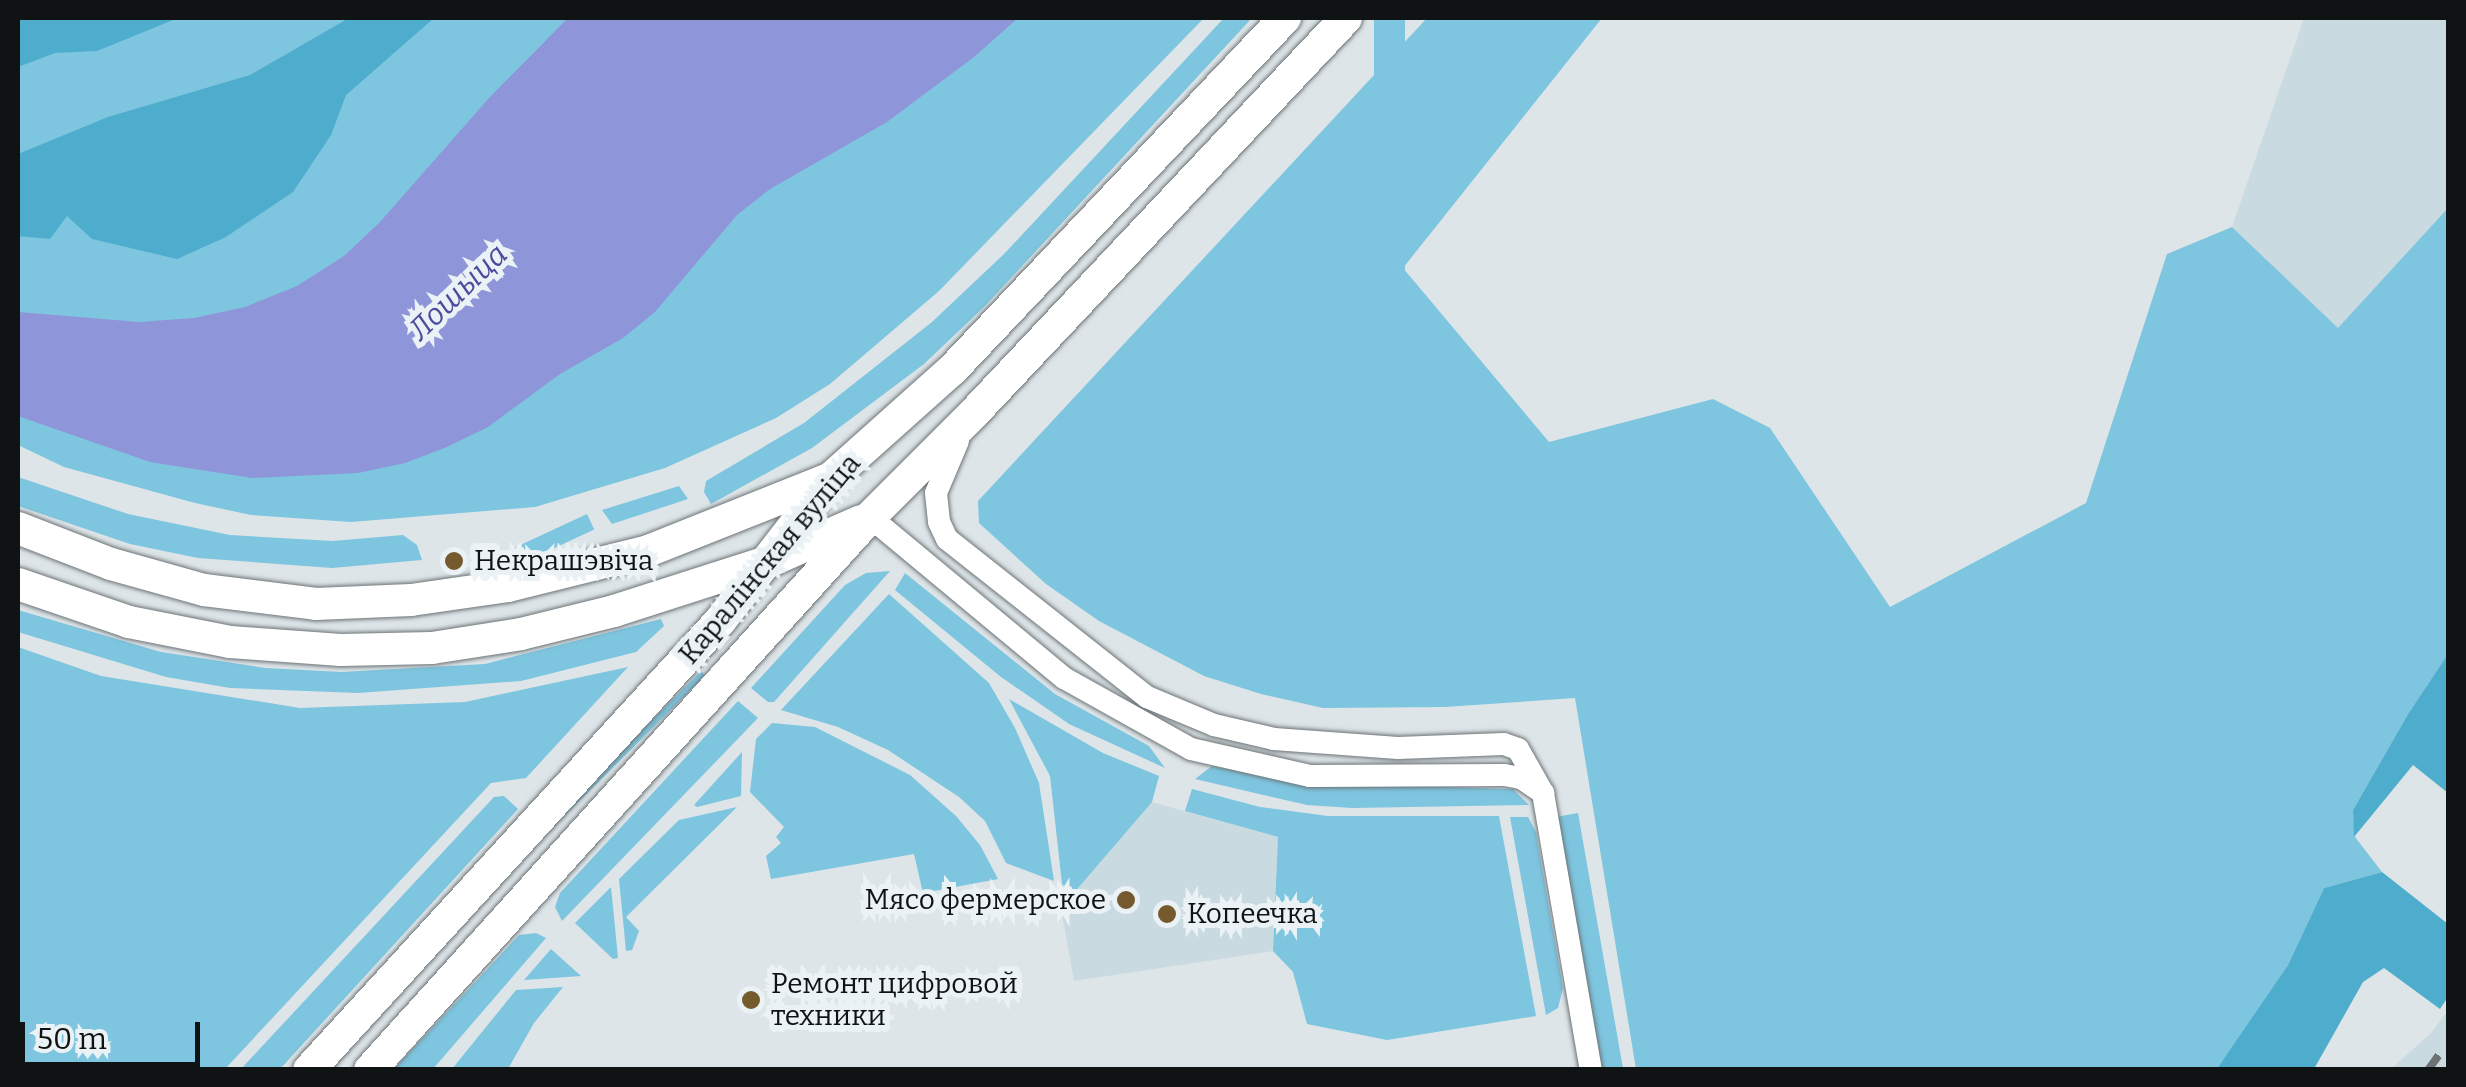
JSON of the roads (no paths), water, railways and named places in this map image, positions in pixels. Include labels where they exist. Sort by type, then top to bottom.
[{"type":"main road","name":"Каралінская вуліца","points":[[310,1070],[720,621],[770,562],[831,478],[952,370],[1286,18]]},
{"type":"main road","name":"Каралінская вуліца","points":[[370,1070],[870,517],[973,414],[1346,18]]},
{"type":"main road","points":[[18,528],[111,564],[204,590],[316,604],[411,600],[524,583],[648,551],[831,478],[870,517],[770,562],[557,627],[476,643],[387,650],[292,649],[178,633],[92,611],[18,584]]},
{"type":"main road","points":[[696,584],[717,591],[723,600],[720,621]]},
{"type":"street","points":[[973,414],[939,478],[936,507],[942,532],[955,548],[1146,697],[1214,726],[1274,739],[1382,748],[1504,744],[1518,749],[1542,792],[1590,1070]]},
{"type":"street","points":[[870,517],[1064,678],[1191,748],[1310,776],[1504,775],[1521,778],[1542,792]]},
{"type":"water","name":"Лошыца","points":[[568,18],[1018,18],[974,57],[887,122],[770,189],[737,215],[655,312],[623,338],[560,374],[488,427],[447,447],[405,463],[358,473],[252,478],[150,462],[18,416],[18,312],[139,322],[194,318],[245,307],[297,286],[344,256],[380,222],[489,98]]},
{"type":"railway","points":[[2428,1070],[2448,1042]]},
{"type":"place","name":"Некрашэвіча","points":[[454,561]]},
{"type":"place","name":"Мясо фермерское","points":[[1126,900]]},
{"type":"place","name":"Копеечка","points":[[1167,914]]},
{"type":"place","name":"Ремонт цифровой техники","points":[[751,1000]]}]
